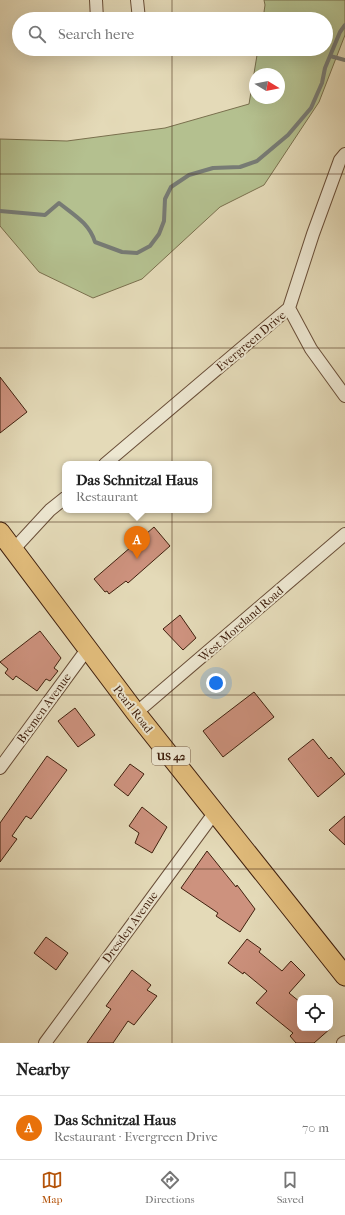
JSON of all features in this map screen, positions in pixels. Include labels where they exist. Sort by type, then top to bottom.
[{"type":"main road","name":"Pearl Road","points":[[0,532],[136,713],[345,976]]},
{"type":"street","points":[[96,0],[97,12]]},
{"type":"street","points":[[137,0],[138,12]]},
{"type":"street","name":"Evergreen Drive","points":[[109,461],[289,308],[313,234],[340,160],[345,154]]},
{"type":"street","points":[[289,308],[311,349],[345,396]]},
{"type":"street","points":[[13,550],[50,510],[62,500]]},
{"type":"street","name":"West Moreland Road","points":[[136,713],[345,534]]},
{"type":"street","name":"Bremen Avenue","points":[[0,768],[88,648]]},
{"type":"street","name":"Dresden Avenue","points":[[45,1043],[216,812]]},
{"type":"green space","points":[[264,0],[345,0],[345,35],[319,102],[264,185],[220,207],[142,279],[93,298],[39,272],[0,226],[0,139],[67,141],[165,128],[249,104],[285,104],[285,68],[255,68],[257,56],[333,56],[333,12],[264,12]]},
{"type":"building","points":[[0,377],[27,412],[0,433]]},
{"type":"building","points":[[154,527],[170,546],[128,583],[126,581],[109,594],[107,591],[105,592],[94,579]]},
{"type":"building","points":[[180,615],[196,638],[183,650],[163,629]]},
{"type":"building","points":[[40,631],[61,658],[54,668],[58,671],[50,681],[46,679],[37,691],[16,676],[13,680],[5,673],[8,669],[0,662]]},
{"type":"building","points":[[254,692],[274,717],[223,757],[203,731]]},
{"type":"building","points":[[75,708],[95,735],[78,747],[58,721]]},
{"type":"building","points":[[313,739],[329,759],[331,757],[345,774],[318,797],[288,759]]},
{"type":"building","points":[[47,756],[67,770],[31,819],[26,816],[12,836],[17,839],[0,862],[0,823]]},
{"type":"building","points":[[130,764],[144,774],[128,796],[114,785]]},
{"type":"building","points":[[142,807],[167,827],[152,853],[135,843],[139,833],[129,826]]},
{"type":"building","points":[[345,816],[345,845],[329,830]]},
{"type":"building","points":[[207,851],[236,887],[237,885],[255,909],[240,932],[216,916],[218,913],[181,888]]},
{"type":"building","points":[[46,937],[68,953],[56,970],[34,953]]},
{"type":"building","points":[[247,939],[261,949],[259,952],[282,971],[291,961],[305,975],[289,993],[297,1000],[297,1031],[328,1031],[314,1043],[296,1043],[290,1036],[293,1033],[256,1003],[267,991],[244,972],[243,974],[228,963]]},
{"type":"building","points":[[132,970],[151,985],[147,990],[157,996],[134,1025],[128,1021],[113,1043],[87,1043],[111,1009],[106,1006]]},
{"type":"waterway","points":[[333,49],[340,32],[345,25]]},
{"type":"waterway","points":[[330,56],[345,60]]},
{"type":"waterway","points":[[0,211],[45,215],[59,203],[85,224],[95,242],[122,252],[137,253],[150,246],[159,234],[164,221],[165,199],[171,187],[189,175],[213,168],[240,167],[257,161],[288,135],[311,108],[322,83],[325,68],[330,56]]},
{"type":"place","name":"Das Schnitzal Haus","points":[[137,559]]}]
